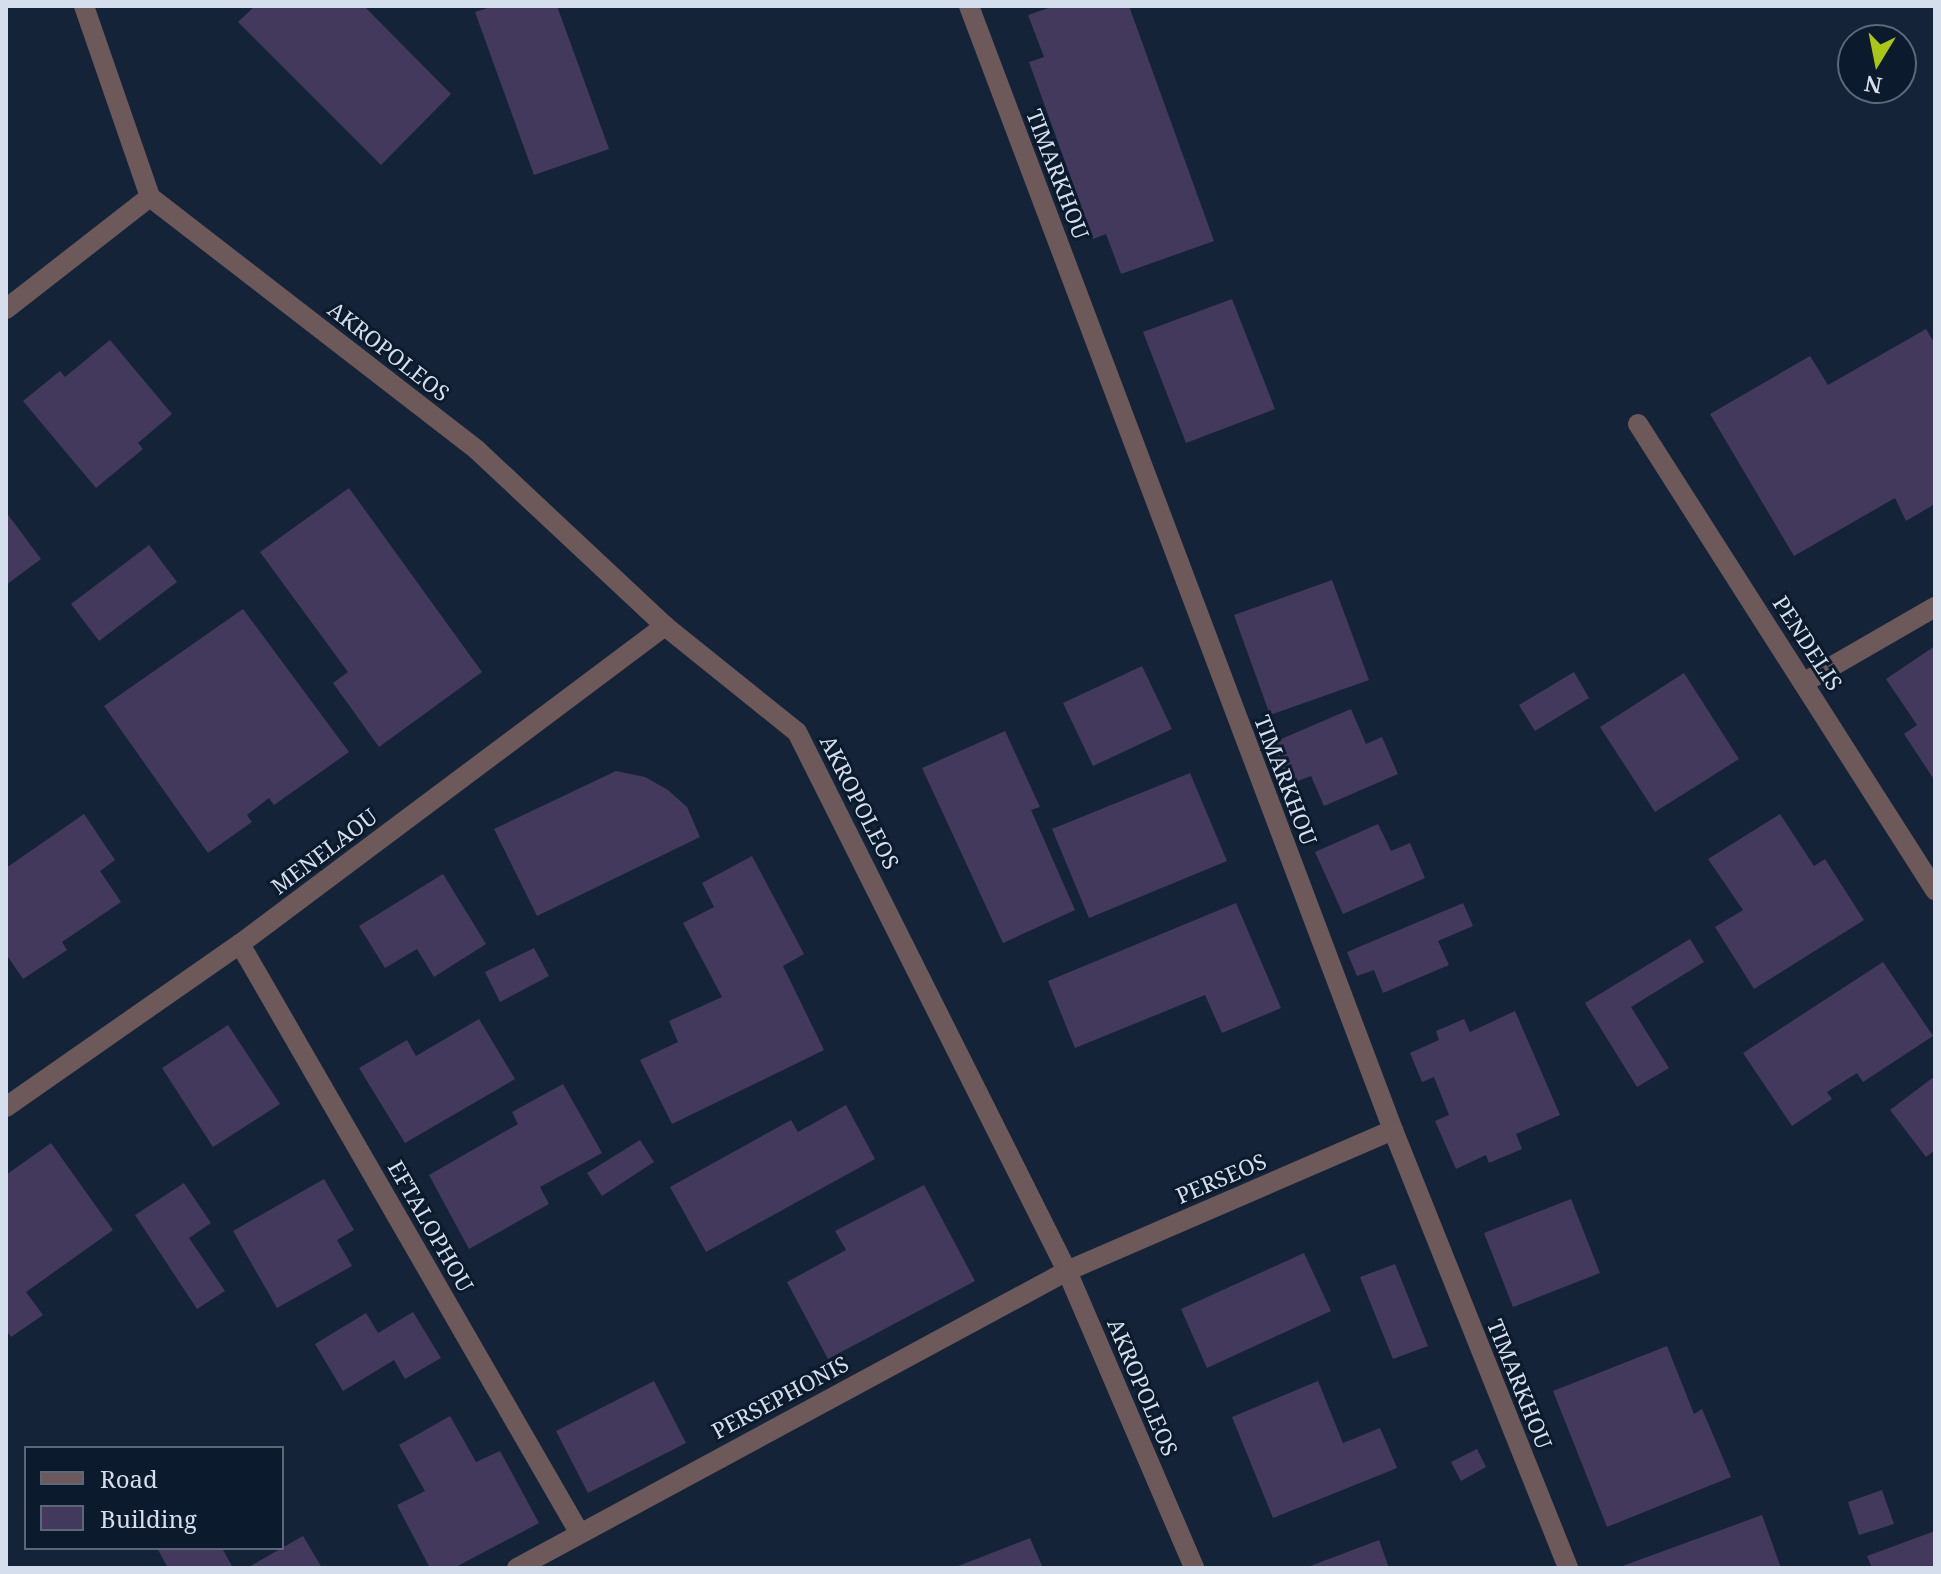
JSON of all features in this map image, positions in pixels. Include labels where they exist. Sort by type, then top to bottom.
[{"type":"street","points":[[6,309],[150,197],[84,6]]},
{"type":"street","name":"TIMARKHOU","points":[[969,6],[1393,1130],[1568,1568]]},
{"type":"street","name":"AKROPOLEOS","points":[[150,197],[477,450],[665,626],[797,732],[1067,1271],[1194,1568]]},
{"type":"street","name":"PENDELIS","points":[[1638,424],[1935,890]]},
{"type":"street","points":[[1805,682],[1935,607]]},
{"type":"street","name":"MENELAOU","points":[[6,1107],[240,944],[665,626]]},
{"type":"street","name":"EFTALOPHOU","points":[[240,944],[579,1532]]},
{"type":"street","name":"PERSEOS","points":[[1067,1271],[1393,1130]]},
{"type":"street","name":"PERSEPHONIS","points":[[517,1568],[1067,1271]]},
{"type":"building","points":[[255,6],[364,6],[451,94],[381,165],[238,22]]},
{"type":"building","points":[[494,6],[557,6],[609,149],[534,175],[475,12]]},
{"type":"building","points":[[1054,6],[1129,6],[1214,241],[1121,274],[1106,234],[1093,239],[1029,62],[1044,57],[1028,15]]},
{"type":"building","points":[[1232,299],[1275,409],[1186,443],[1143,332]]},
{"type":"building","points":[[1926,329],[1935,344],[1935,504],[1906,521],[1895,498],[1794,556],[1710,414],[1810,356],[1828,385]]},
{"type":"building","points":[[110,340],[172,414],[138,443],[143,449],[96,488],[23,401],[60,371],[65,377]]},
{"type":"building","points":[[349,488],[482,672],[379,747],[333,683],[348,672],[260,552]]},
{"type":"building","points":[[6,512],[41,559],[6,585]]},
{"type":"building","points":[[149,545],[177,582],[99,641],[71,604]]},
{"type":"building","points":[[1332,580],[1369,680],[1270,715],[1234,615]]},
{"type":"building","points":[[243,609],[349,752],[274,805],[269,798],[247,815],[252,822],[208,853],[104,706]]},
{"type":"building","points":[[1935,646],[1935,781],[1904,734],[1917,725],[1886,679]]},
{"type":"building","points":[[1142,666],[1172,729],[1093,766],[1063,703]]},
{"type":"building","points":[[1574,672],[1589,698],[1535,731],[1519,705]]},
{"type":"building","points":[[1684,673],[1739,759],[1655,812],[1600,727]]},
{"type":"building","points":[[1351,709],[1366,744],[1382,737],[1398,774],[1324,806],[1311,776],[1290,784],[1272,743]]},
{"type":"building","points":[[1005,731],[1040,807],[1031,810],[1075,910],[1003,943],[922,768]]},
{"type":"building","points":[[616,771],[645,777],[668,790],[687,807],[700,837],[537,916],[494,829]]},
{"type":"building","points":[[1190,773],[1227,861],[1089,918],[1052,829]]},
{"type":"building","points":[[84,814],[115,860],[100,871],[121,902],[62,942],[67,950],[23,979],[6,954],[6,868]]},
{"type":"building","points":[[1780,814],[1814,866],[1825,859],[1864,920],[1754,989],[1715,927],[1743,910],[1708,859]]},
{"type":"building","points":[[1378,824],[1391,851],[1410,843],[1425,878],[1343,914],[1315,852]]},
{"type":"building","points":[[752,856],[804,954],[783,966],[824,1050],[672,1124],[640,1060],[678,1042],[669,1021],[722,997],[683,923],[714,907],[702,883]]},
{"type":"building","points":[[443,874],[486,944],[434,977],[417,949],[385,968],[359,926]]},
{"type":"building","points":[[1236,903],[1281,1008],[1222,1033],[1205,995],[1075,1048],[1048,981]]},
{"type":"building","points":[[1463,903],[1473,926],[1438,941],[1449,965],[1383,993],[1374,970],[1357,976],[1347,952]]},
{"type":"building","points":[[1690,939],[1704,962],[1631,1007],[1669,1068],[1637,1087],[1585,1003]]},
{"type":"building","points":[[534,948],[549,976],[500,1002],[485,972]]},
{"type":"building","points":[[1883,962],[1933,1036],[1863,1082],[1857,1073],[1827,1092],[1832,1099],[1792,1126],[1743,1053]]},
{"type":"building","points":[[1515,1011],[1560,1115],[1516,1134],[1522,1149],[1489,1163],[1486,1155],[1456,1169],[1435,1121],[1449,1115],[1434,1077],[1422,1082],[1410,1053],[1439,1040],[1436,1031],[1464,1019],[1470,1032]]},
{"type":"building","points":[[479,1019],[515,1079],[405,1143],[359,1068],[407,1040],[416,1056]]},
{"type":"building","points":[[228,1025],[280,1104],[213,1147],[162,1068]]},
{"type":"building","points":[[1935,1076],[1935,1150],[1926,1157],[1890,1110]]},
{"type":"building","points":[[563,1084],[602,1153],[540,1187],[549,1204],[469,1249],[429,1175],[518,1124],[512,1112]]},
{"type":"building","points":[[846,1105],[875,1159],[706,1252],[670,1187],[791,1120],[798,1132]]},
{"type":"building","points":[[640,1140],[654,1162],[602,1196],[587,1173]]},
{"type":"building","points":[[51,1143],[113,1230],[26,1292],[43,1315],[11,1337],[6,1330],[6,1175]]},
{"type":"building","points":[[324,1179],[354,1230],[337,1240],[352,1266],[277,1308],[233,1231]]},
{"type":"building","points":[[184,1183],[211,1223],[189,1238],[225,1291],[197,1309],[135,1215]]},
{"type":"building","points":[[924,1185],[975,1281],[828,1359],[787,1282],[846,1250],[835,1231]]},
{"type":"building","points":[[1571,1199],[1600,1273],[1513,1307],[1484,1233]]},
{"type":"building","points":[[1304,1253],[1331,1311],[1207,1368],[1181,1309]]},
{"type":"building","points":[[1395,1264],[1428,1346],[1393,1359],[1360,1277]]},
{"type":"building","points":[[413,1312],[441,1358],[405,1379],[394,1360],[343,1391],[315,1344],[366,1313],[378,1333]]},
{"type":"building","points":[[1667,1346],[1694,1414],[1702,1409],[1731,1477],[1607,1527],[1553,1391]]},
{"type":"building","points":[[654,1381],[686,1443],[588,1493],[556,1431]]},
{"type":"building","points":[[1318,1381],[1343,1443],[1380,1428],[1397,1468],[1273,1518],[1232,1417]]},
{"type":"building","points":[[450,1416],[476,1462],[500,1451],[539,1523],[454,1568],[430,1568],[397,1505],[425,1491],[399,1445]]},
{"type":"building","points":[[1477,1449],[1486,1467],[1461,1481],[1451,1462]]},
{"type":"building","points":[[1882,1490],[1894,1524],[1859,1535],[1848,1502]]},
{"type":"building","points":[[1762,1515],[1781,1568],[1617,1568]]},
{"type":"building","points":[[1935,1531],[1935,1568],[1872,1568],[1867,1556]]},
{"type":"building","points":[[303,1536],[322,1568],[247,1568],[278,1550],[284,1550],[284,1547]]},
{"type":"building","points":[[1030,1538],[1043,1568],[953,1568]]},
{"type":"building","points":[[1379,1540],[1389,1568],[1305,1568]]},
{"type":"building","points":[[158,1550],[223,1550],[233,1568],[168,1568]]}]
